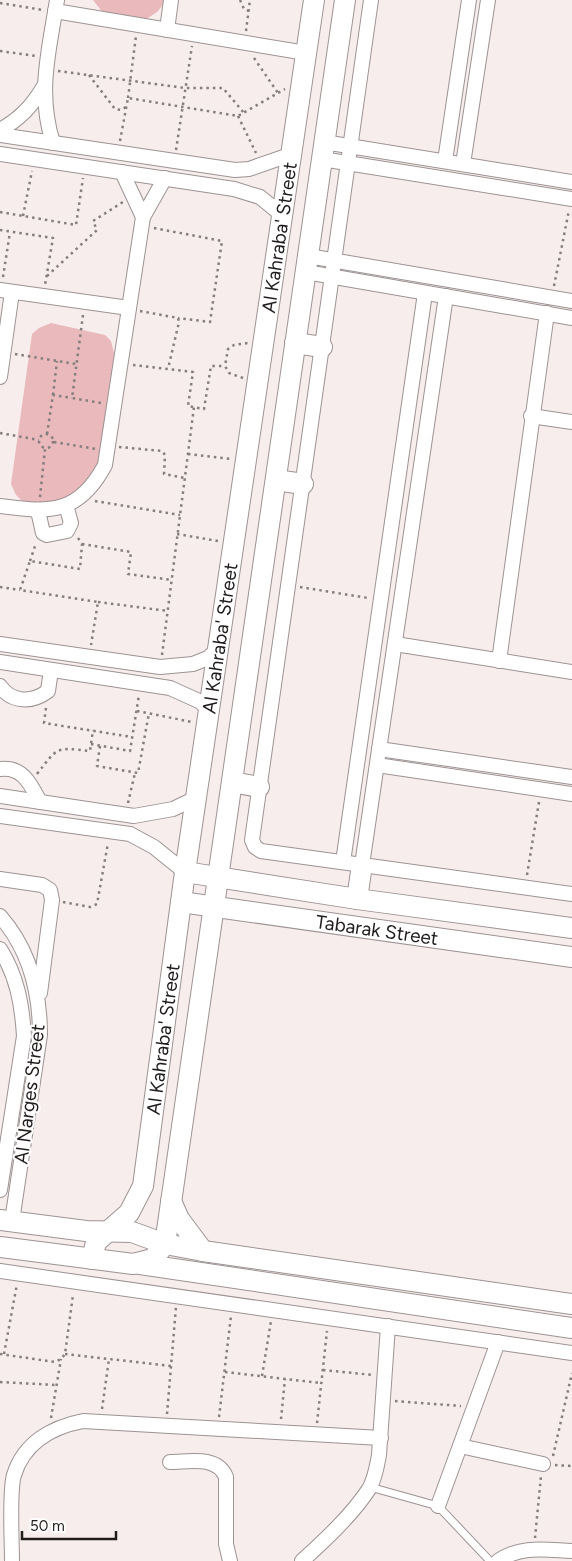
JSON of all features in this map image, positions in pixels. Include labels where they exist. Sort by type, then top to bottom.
[{"type":"street","points":[[167,30],[171,0]]},
{"type":"street","name":"Al Kahraba' Street","points":[[92,1259],[96,1242],[130,1213],[142,1186],[185,872],[314,0]]},
{"type":"street","name":"Al Kahraba' Street","points":[[165,1244],[345,0]]},
{"type":"street","points":[[371,0],[252,836],[254,844],[258,849],[352,864],[572,894]]},
{"type":"street","points":[[445,162],[469,0]]},
{"type":"street","points":[[463,164],[488,0]]},
{"type":"street","points":[[53,143],[44,112],[44,86],[56,6],[138,25],[306,53]]},
{"type":"street","points":[[0,130],[14,122],[31,106],[44,86]]},
{"type":"street","points":[[0,135],[236,170],[249,169],[292,154],[351,146],[572,182]]},
{"type":"street","points":[[323,151],[348,163],[572,199]]},
{"type":"street","points":[[0,154],[248,192],[260,197],[282,215],[314,218]]},
{"type":"street","points":[[122,172],[143,222]]},
{"type":"street","points":[[0,506],[38,511],[72,502],[98,478],[105,465],[143,222],[165,178]]},
{"type":"street","points":[[307,264],[334,260],[572,301]]},
{"type":"street","points":[[307,264],[332,277],[572,318]]},
{"type":"street","points":[[486,303],[488,286]]},
{"type":"street","points":[[0,377],[4,353],[5,291],[129,309]]},
{"type":"street","points":[[357,899],[352,864],[380,600],[426,293]]},
{"type":"street","points":[[352,864],[377,765],[446,296]]},
{"type":"street","points":[[499,661],[547,313]]},
{"type":"street","points":[[295,343],[322,347]]},
{"type":"street","points":[[532,416],[572,422]]},
{"type":"street","points":[[276,480],[303,484]]},
{"type":"street","points":[[397,490],[417,492]]},
{"type":"street","points":[[38,511],[43,533],[54,534],[67,531],[70,527],[72,502]]},
{"type":"street","points":[[0,644],[160,667],[193,664],[208,658],[219,648]]},
{"type":"street","points":[[395,644],[572,672]]},
{"type":"street","points":[[0,662],[142,682],[186,694],[201,702],[209,711]]},
{"type":"street","points":[[0,686],[9,696],[17,699],[33,699],[48,691],[51,670]]},
{"type":"street","points":[[379,749],[572,777]]},
{"type":"street","points":[[377,765],[572,794]]},
{"type":"street","points":[[0,769],[16,770],[30,784],[40,802]]},
{"type":"street","points":[[232,782],[260,787]]},
{"type":"street","points":[[0,796],[126,814],[160,812],[196,798]]},
{"type":"street","points":[[0,816],[130,834],[165,854],[185,872]]},
{"type":"street","name":"Tabarak Street","points":[[185,872],[357,899],[572,928]]},
{"type":"street","points":[[0,879],[47,887],[50,890],[52,900],[39,1004]]},
{"type":"street","name":"Tabarak Street","points":[[181,902],[572,957]]},
{"type":"street","name":"Al Narges Street","points":[[0,916],[22,949],[33,976],[39,1004],[40,1035],[6,1220]]},
{"type":"street","name":"Al Narges Street","points":[[0,949],[17,985],[23,1010],[24,1036],[0,1190]]},
{"type":"street","points":[[172,1201],[179,1219],[203,1251]]},
{"type":"street","points":[[6,1220],[86,1231],[144,1234],[165,1244],[203,1251],[572,1304]]},
{"type":"street","points":[[140,1264],[153,1259],[165,1244]]},
{"type":"street","points":[[0,1247],[140,1264],[572,1328]]},
{"type":"street","points":[[0,1271],[572,1353]]},
{"type":"street","points":[[306,1559],[357,1504],[370,1487],[376,1472],[381,1438],[388,1326]]},
{"type":"street","points":[[438,1506],[498,1342]]},
{"type":"street","points":[[0,1560],[12,1561],[13,1477],[21,1459],[33,1444],[48,1432],[65,1424],[83,1421],[381,1438]]},
{"type":"street","points":[[460,1446],[542,1464]]},
{"type":"street","points":[[170,1462],[211,1462],[224,1472],[226,1477],[226,1544],[230,1561]]},
{"type":"street","points":[[498,1561],[508,1554],[534,1549],[572,1551]]},
{"type":"lane","points":[[370,1487],[438,1506],[490,1561]]},
{"type":"path","points":[[240,0],[244,9],[249,11]]},
{"type":"path","points":[[250,0],[244,43],[278,93]]},
{"type":"path","points":[[0,4],[56,6]]},
{"type":"path","points":[[118,153],[138,25]]},
{"type":"path","points":[[174,161],[194,34]]},
{"type":"path","points":[[0,51],[89,75],[186,88],[224,88],[244,113]]},
{"type":"path","points":[[89,75],[115,109],[121,110],[126,107]]},
{"type":"path","points":[[128,98],[238,116],[302,79]]},
{"type":"path","points":[[238,116],[262,165]]},
{"type":"path","points":[[23,216],[35,159]]},
{"type":"path","points":[[0,212],[76,225],[85,167]]},
{"type":"path","points":[[47,276],[97,230],[93,221],[133,195]]},
{"type":"path","points":[[552,297],[572,199]]},
{"type":"path","points":[[129,309],[210,322],[222,241],[143,222]]},
{"type":"path","points":[[0,230],[53,238],[42,296]]},
{"type":"path","points":[[5,291],[10,232]]},
{"type":"path","points":[[72,398],[85,303]]},
{"type":"path","points":[[168,369],[179,322],[178,318]]},
{"type":"path","points":[[258,383],[229,373],[224,366],[230,346],[264,340]]},
{"type":"path","points":[[4,353],[77,364]]},
{"type":"path","points":[[47,434],[57,361]]},
{"type":"path","points":[[121,363],[193,372],[188,406],[204,409],[211,366],[224,366]]},
{"type":"path","points":[[53,395],[114,405]]},
{"type":"path","points":[[160,667],[194,407]]},
{"type":"path","points":[[0,433],[39,440]]},
{"type":"path","points":[[39,440],[41,436],[47,434]]},
{"type":"path","points":[[47,434],[52,437],[54,442]]},
{"type":"path","points":[[39,440],[41,446],[45,448]]},
{"type":"path","points":[[54,442],[107,448],[162,451],[165,455],[164,474],[185,478]]},
{"type":"path","points":[[45,448],[52,446],[54,442]]},
{"type":"path","points":[[38,511],[45,448]]},
{"type":"path","points":[[188,454],[246,460]]},
{"type":"path","points":[[72,502],[180,515]]},
{"type":"path","points":[[20,590],[30,561],[80,569],[82,544],[70,527]]},
{"type":"path","points":[[178,534],[234,544]]},
{"type":"path","points":[[82,544],[131,552],[128,574],[172,580]]},
{"type":"path","points":[[289,585],[380,600]]},
{"type":"path","points":[[0,587],[168,611]]},
{"type":"path","points":[[89,657],[98,602]]},
{"type":"path","points":[[91,744],[130,751],[142,682]]},
{"type":"path","points":[[136,711],[194,722],[193,731]]},
{"type":"path","points":[[100,746],[98,766],[135,773],[140,770],[148,713]]},
{"type":"path","points":[[44,723],[132,737]]},
{"type":"path","points":[[30,784],[57,750],[64,748],[90,750],[93,730]]},
{"type":"path","points":[[126,814],[135,773]]},
{"type":"path","points":[[526,887],[541,789]]},
{"type":"path","points":[[52,900],[90,907],[97,904],[110,831]]},
{"type":"path","points":[[19,1274],[2,1354],[55,1362],[65,1354],[74,1281]]},
{"type":"path","points":[[166,1425],[177,1296]]},
{"type":"path","points":[[218,1428],[233,1304]]},
{"type":"path","points":[[262,1376],[272,1309]]},
{"type":"path","points":[[316,1434],[328,1317]]},
{"type":"path","points":[[65,1354],[171,1366]]},
{"type":"path","points":[[48,1432],[61,1359]]},
{"type":"path","points":[[100,1422],[109,1359]]},
{"type":"path","points":[[323,1370],[385,1376]]},
{"type":"path","points":[[225,1372],[322,1383]]},
{"type":"path","points":[[572,1373],[551,1464],[572,1466]]},
{"type":"path","points":[[280,1432],[285,1379]]},
{"type":"path","points":[[0,1382],[56,1385]]},
{"type":"path","points":[[383,1400],[474,1407]]},
{"type":"path","points":[[534,1549],[542,1464]]},
{"type":"shaded area","points":[[93,0],[167,0],[157,12],[145,20],[103,13]]},
{"type":"shaded area","points":[[51,323],[105,335],[111,341],[115,357],[97,471],[85,489],[53,504],[25,504],[16,495],[11,484],[32,334],[39,328]]}]
